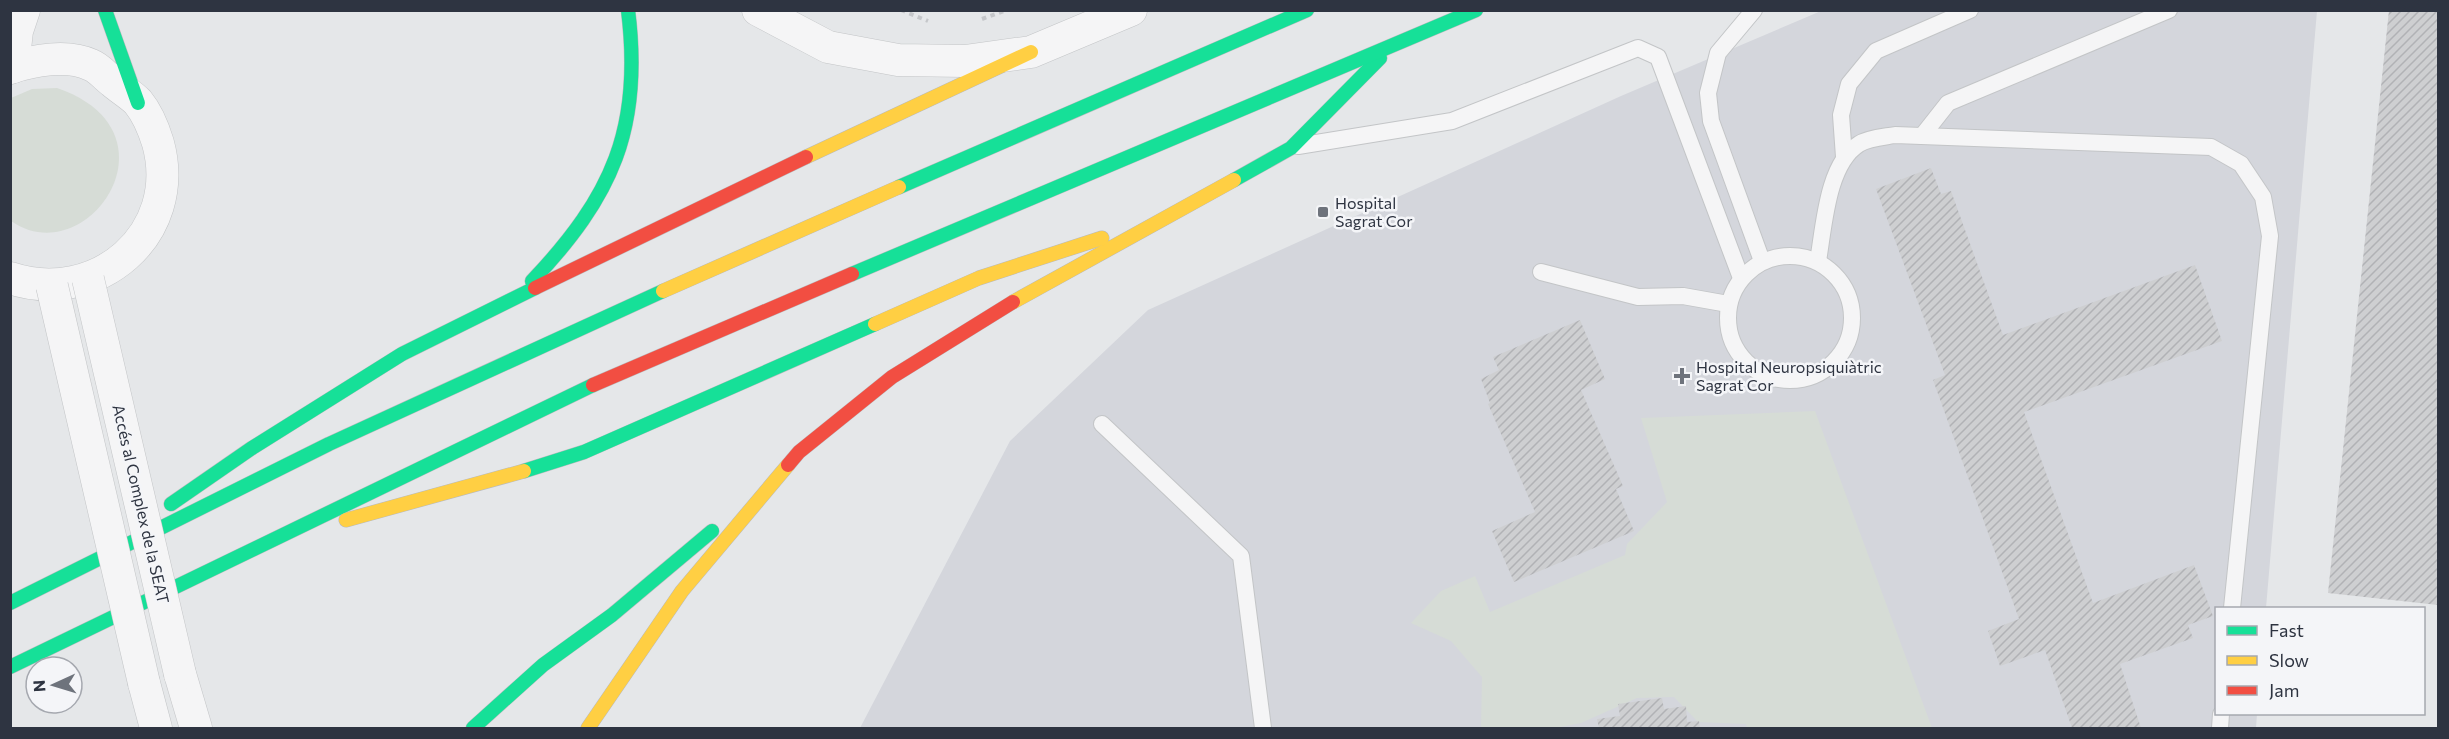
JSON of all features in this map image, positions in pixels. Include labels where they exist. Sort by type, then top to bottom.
[{"type":"highway","points":[[105,10],[138,103]]},
{"type":"highway","points":[[517,297],[576,233],[613,168],[630,113],[634,74],[628,10]]},
{"type":"highway","points":[[10,603],[88,562],[513,357],[1307,10]]},
{"type":"highway","points":[[10,667],[627,369],[1476,10]]},
{"type":"highway","points":[[588,729],[682,591],[799,452],[892,377],[992,313],[1291,148],[1390,48]]},
{"type":"highway","points":[[88,562],[252,448],[402,354],[662,224],[1031,52]]},
{"type":"highway","points":[[274,539],[447,494],[584,452],[979,278],[1175,214]]},
{"type":"highway","points":[[473,729],[543,664],[612,615],[770,486]]},
{"type":"street","points":[[10,278],[28,284],[52,286],[88,279],[115,265],[130,252],[153,219],[161,189],[162,159],[154,130],[138,103],[91,65],[64,59],[12,67],[17,31],[24,10]]},
{"type":"street","points":[[758,10],[764,16],[828,47],[898,60],[965,61],[1031,52],[1131,10]]},
{"type":"street","name":"Accés al Complex de la SEAT","points":[[88,279],[180,674],[196,729]]},
{"type":"street","points":[[52,286],[156,729]]},
{"type":"lane","points":[[1754,10],[1718,53],[1708,93],[1711,121],[1762,261]]},
{"type":"lane","points":[[1844,157],[1841,115],[1850,84],[1876,51],[1970,10]]},
{"type":"lane","points":[[1922,136],[1948,103],[2169,10]]},
{"type":"lane","points":[[1291,148],[1452,121],[1638,48],[1658,57],[1741,278]]},
{"type":"lane","points":[[1818,261],[1834,178],[1844,157],[1860,143],[1895,135],[2211,147],[2241,164],[2263,197],[2270,236],[2232,607]]},
{"type":"lane","points":[[1789,254],[1818,261],[1839,279],[1851,304],[1850,332],[1839,357],[1817,375],[1789,381],[1762,374],[1741,356],[1729,332],[1728,304],[1741,278],[1762,261],[1789,254]]},
{"type":"lane","points":[[1541,272],[1638,297],[1683,296],[1728,304]]},
{"type":"lane","points":[[1102,424],[1241,556],[1263,729]]},
{"type":"path","points":[[901,10],[932,21]]},
{"type":"path","points":[[979,20],[1007,10]]},
{"type":"shaded area","name":"Hospital Neuropsiquiàtric Sagrat Cor","points":[[1821,11],[2317,11],[2266,607],[2215,607],[2215,715],[2257,715],[2256,728],[860,728],[1010,441],[1148,310],[1621,96]]},
{"type":"shaded area","points":[[57,88],[95,109],[114,135],[119,163],[110,191],[93,214],[68,229],[40,232],[11,221],[11,98],[32,89]]},
{"type":"shaded area","points":[[1815,411],[1932,728],[1747,728],[1746,724],[1698,722],[1674,697],[1637,698],[1581,723],[1555,728],[1481,728],[1482,677],[1451,641],[1411,623],[1441,591],[1475,576],[1490,612],[1625,555],[1627,544],[1667,502],[1641,418]]},
{"type":"building","points":[[2389,10],[2438,10],[2438,605],[2328,593]]},
{"type":"building","points":[[1931,168],[1941,194],[1951,191],[2003,335],[2195,265],[2222,341],[2024,412],[2093,603],[2194,565],[2213,616],[2188,625],[2193,638],[2120,664],[2141,728],[2072,728],[2045,650],[2000,666],[1988,631],[2019,619],[1933,380],[1945,375],[1876,189]]},
{"type":"building","points":[[1580,320],[1605,379],[1581,390],[1623,486],[1616,489],[1634,531],[1514,582],[1492,531],[1535,512],[1488,404],[1490,403],[1481,379],[1499,370],[1493,357]]},
{"type":"building","points":[[1662,698],[1664,709],[1686,706],[1687,722],[1699,721],[1700,728],[1599,728],[1597,719],[1620,716],[1618,704]]},
{"type":"traffic: fast","points":[[105,10],[138,103]]},
{"type":"traffic: fast","points":[[532,281],[583,220],[616,158],[631,90],[628,10]]},
{"type":"traffic: fast","points":[[899,187],[1307,10]]},
{"type":"traffic: fast","points":[[852,274],[1476,10]]},
{"type":"traffic: fast","points":[[1234,180],[1291,148],[1380,58]]},
{"type":"traffic: fast","points":[[171,504],[252,448],[402,354],[535,288]]},
{"type":"traffic: fast","points":[[10,603],[329,444],[663,291]]},
{"type":"traffic: fast","points":[[524,471],[584,452],[875,324]]},
{"type":"traffic: fast","points":[[10,667],[593,385]]},
{"type":"traffic: fast","points":[[473,728],[543,665],[612,615],[712,531]]},
{"type":"traffic: slow","points":[[806,157],[1031,52]]},
{"type":"traffic: slow","points":[[1013,302],[1234,180]]},
{"type":"traffic: slow","points":[[663,291],[899,187]]},
{"type":"traffic: slow","points":[[875,324],[979,278],[1102,238]]},
{"type":"traffic: slow","points":[[588,728],[682,591],[788,465]]},
{"type":"traffic: slow","points":[[346,520],[524,471]]},
{"type":"traffic: jam","points":[[535,288],[806,157]]},
{"type":"traffic: jam","points":[[593,385],[852,274]]},
{"type":"traffic: jam","points":[[788,465],[799,452],[892,377],[1013,302]]},
{"type":"place","name":"Hospital Sagrat Cor","points":[[1323,212]]},
{"type":"place","name":"Hospital Neuropsiquiàtric Sagrat Cor","points":[[1682,376]]}]
